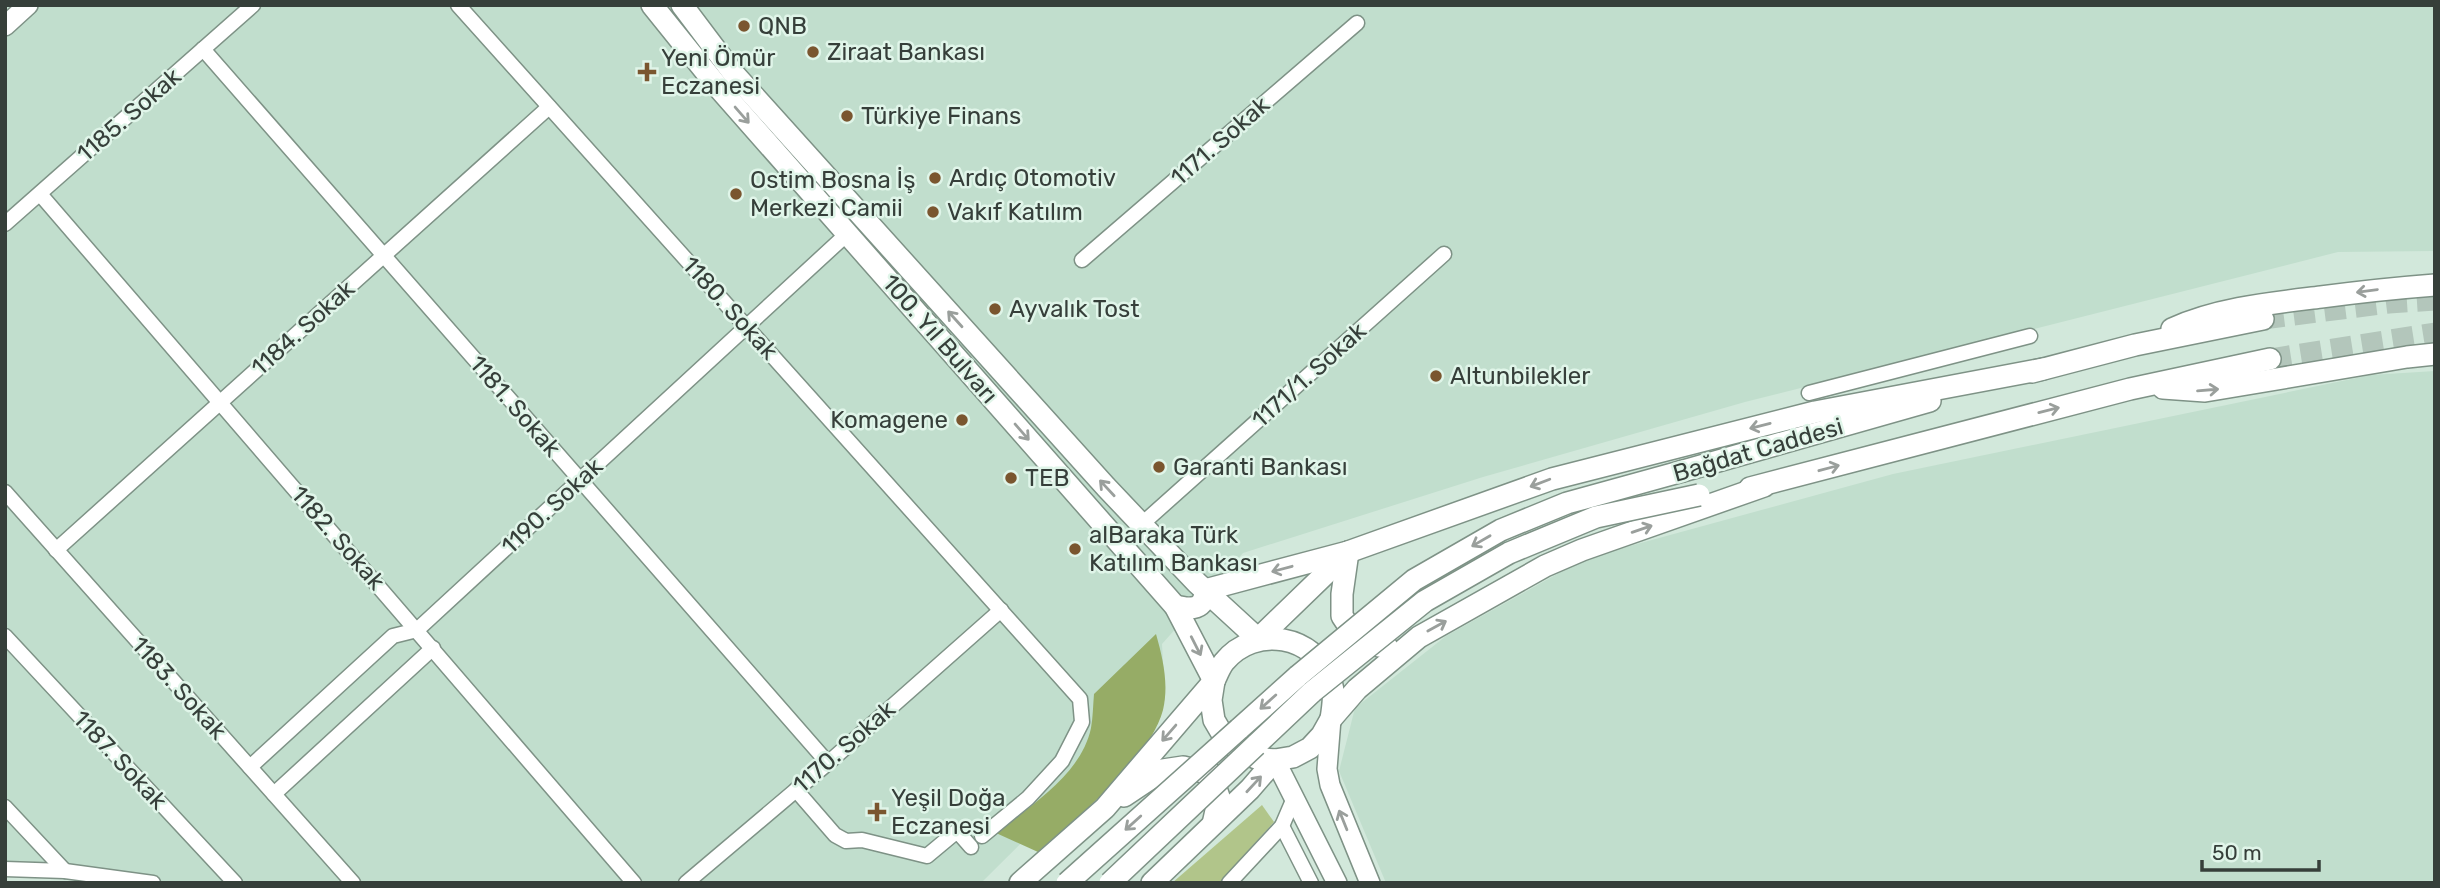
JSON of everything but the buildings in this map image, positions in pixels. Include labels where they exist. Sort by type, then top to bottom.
[{"type":"main road","points":[[5,26],[28,5]]},
{"type":"main road","name":"100. Yıl Bulvarı","points":[[652,5],[718,87],[1175,606],[1214,681]]},
{"type":"main road","name":"100. Yıl Bulvarı","points":[[682,5],[734,74],[1142,524],[1205,590],[1258,639]]},
{"type":"main road","points":[[2135,345],[2189,321],[2260,304],[2386,288],[2435,285]]},
{"type":"main road","name":"Bağdat Caddesi","points":[[1305,684],[1414,580],[1502,530],[1567,503],[2043,369],[2135,345],[2263,320]]},
{"type":"main road","points":[[2140,387],[2205,391],[2435,354]]},
{"type":"main road","name":"Bağdat Caddesi","points":[[1305,684],[1425,601],[1509,553],[1596,517],[1699,495],[1763,486],[1945,436],[2140,387],[2270,359]]},
{"type":"main road","points":[[1175,606],[1190,610],[1201,606],[1205,590],[1348,552],[1564,475],[1815,412],[2043,369]]},
{"type":"main road","points":[[1214,681],[1211,700],[1214,720],[1224,737],[1238,750],[1256,758],[1275,761],[1293,757],[1310,748],[1357,689],[1419,637],[1557,561],[1763,486]]},
{"type":"main road","points":[[1020,883],[1105,808],[1214,681],[1223,662],[1239,648],[1258,639],[1348,552]]},
{"type":"main road","points":[[1348,552],[1342,616],[1360,643],[1391,648],[1410,644]]},
{"type":"main road","points":[[1258,639],[1277,638],[1295,642],[1311,651],[1324,665],[1332,682],[1334,700],[1327,769],[1330,785],[1370,883]]},
{"type":"main road","points":[[1067,883],[1239,729],[1305,684]]},
{"type":"main road","points":[[1110,883],[1256,745],[1305,684]]},
{"type":"main road","points":[[1275,761],[1337,883]]},
{"type":"main road","points":[[1152,883],[1250,789],[1275,761]]},
{"type":"main road","points":[[1105,808],[1163,770],[1183,767],[1211,774],[1219,797],[1213,824]]},
{"type":"street","name":"1185. Sokak","points":[[8,216],[40,194],[253,5]]},
{"type":"street","name":"1180. Sokak","points":[[458,5],[1080,699],[1082,722],[1062,761],[1028,798],[982,836]]},
{"type":"street","name":"1171. Sokak","points":[[1082,260],[1357,23]]},
{"type":"street","name":"1181. Sokak","points":[[203,49],[828,763]]},
{"type":"street","name":"1184. Sokak","points":[[56,550],[549,107]]},
{"type":"street","name":"1182. Sokak","points":[[40,194],[634,883]]},
{"type":"street","name":"1190. Sokak","points":[[250,767],[393,636],[417,630],[847,234]]},
{"type":"street","name":"1171/1. Sokak","points":[[1142,524],[1444,254]]},
{"type":"street","points":[[1809,393],[2031,336]]},
{"type":"street","name":"1183. Sokak","points":[[5,492],[353,883]]},
{"type":"street","name":"1170. Sokak","points":[[686,883],[828,763],[1001,610]]},
{"type":"street","name":"1187. Sokak","points":[[5,636],[235,883]]},
{"type":"street","points":[[274,794],[433,648]]},
{"type":"street","points":[[796,790],[835,835],[846,841],[862,840],[927,856],[957,831],[971,847]]},
{"type":"street","points":[[1229,883],[1282,826],[1294,798]]},
{"type":"street","points":[[5,807],[65,871]]},
{"type":"street","points":[[1282,826],[1311,883]]},
{"type":"street","points":[[5,869],[65,871],[153,883]]},
{"type":"shaded area","points":[[5,5],[2435,5],[2435,251],[2338,252],[1745,402],[1483,477],[1243,553],[1162,644],[1165,700],[981,883],[128,883],[5,869]]},
{"type":"shaded area","points":[[2435,371],[2435,883],[1386,883],[1339,771],[1355,708],[1446,636],[1586,558],[1893,474],[2371,375]]},
{"type":"green space","points":[[1156,634],[1165,681],[1163,710],[1143,749],[1128,768],[1038,852],[996,833],[1039,800],[1066,774],[1077,760],[1091,728],[1094,694]]},
{"type":"green space","points":[[1262,805],[1274,822],[1219,883],[1172,883]]},
{"type":"tunnel","points":[[2263,319],[2435,300]]},
{"type":"tunnel","points":[[2270,359],[2435,333]]},
{"type":"place","name":"QNB","points":[[744,26]]},
{"type":"place","name":"Ziraat Bankası","points":[[813,52]]},
{"type":"place","name":"Yeni Ömür Eczanesi","points":[[647,72]]},
{"type":"place","name":"Türkiye Finans","points":[[847,116]]},
{"type":"place","name":"Ardıç Otomotiv","points":[[935,178]]},
{"type":"place","name":"Ostim Bosna İş Merkezi Camii","points":[[736,194]]},
{"type":"place","name":"Vakıf Katılım","points":[[933,212]]},
{"type":"place","name":"Ayvalık Tost","points":[[995,309]]},
{"type":"place","name":"Altunbilekler","points":[[1436,376]]},
{"type":"place","name":"Komagene","points":[[962,420]]},
{"type":"place","name":"Garanti Bankası","points":[[1159,467]]},
{"type":"place","name":"TEB","points":[[1011,478]]},
{"type":"place","name":"alBaraka Türk Katılım Bankası","points":[[1075,549]]},
{"type":"place","name":"Yeşil Doğa Eczanesi","points":[[877,812]]}]
